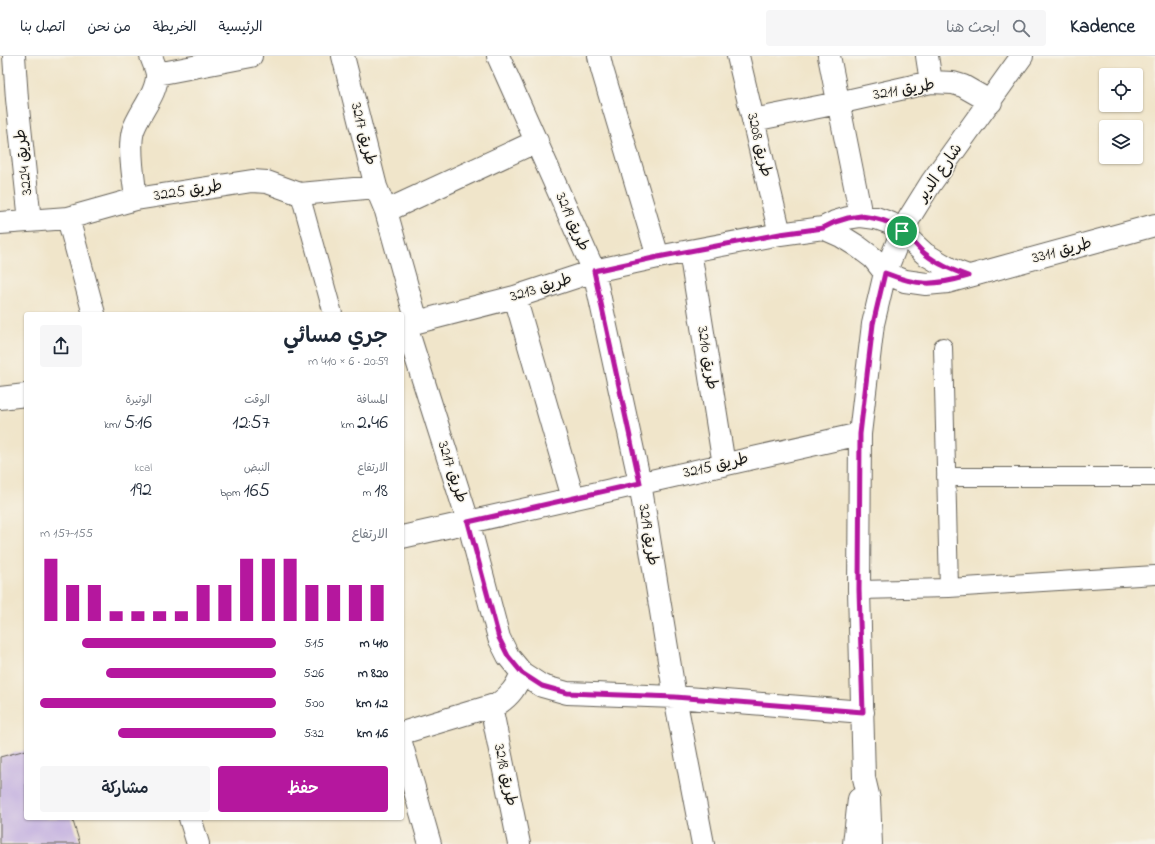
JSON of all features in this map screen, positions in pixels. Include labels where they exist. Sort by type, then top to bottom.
[{"type":"street","name":"طريق 3224","points":[[14,56],[30,221]]},
{"type":"street","points":[[136,199],[131,147],[133,131],[145,109],[154,87],[154,65],[251,56]]},
{"type":"street","name":"طريق 3217","points":[[343,56],[376,187],[386,211],[408,325],[468,522],[499,638],[508,656],[522,673],[542,686],[567,693],[675,697],[863,712]]},
{"type":"street","name":"طريق 3219","points":[[498,56],[594,271],[640,483],[675,697],[703,844]]},
{"type":"street","points":[[599,56],[658,257]]},
{"type":"street","name":"طريق 3208","points":[[738,56],[780,234]]},
{"type":"street","points":[[829,56],[861,216]]},
{"type":"street","points":[[927,56],[932,82]]},
{"type":"street","name":"شارع الدير","points":[[871,844],[869,799],[864,778],[859,590],[860,434],[873,324],[885,273],[902,231],[932,183],[991,102],[1022,56]]},
{"type":"street","name":"طريق 3211","points":[[753,120],[932,82],[953,83],[963,86],[991,102]]},
{"type":"street","points":[[386,211],[536,141]]},
{"type":"street","name":"طريق 3225","points":[[0,223],[68,218],[136,199],[252,181],[266,182],[300,194],[376,187]]},
{"type":"street","name":"طريق 3213","points":[[408,325],[515,297],[594,271],[658,257],[780,234],[823,228],[848,218],[861,216],[876,218],[890,223],[902,231]]},
{"type":"street","points":[[68,218],[93,312]]},
{"type":"street","name":"طريق 3311","points":[[885,273],[905,281],[926,284],[948,282],[1155,225]]},
{"type":"street","points":[[823,228],[841,236],[857,246],[873,258],[885,273]]},
{"type":"street","points":[[902,231],[925,254],[952,270],[968,276]]},
{"type":"street","name":"طريق 3210","points":[[690,251],[724,464]]},
{"type":"street","points":[[515,297],[573,498]]},
{"type":"street","points":[[0,398],[24,395]]},
{"type":"street","name":"طريق 3215","points":[[404,537],[860,434]]},
{"type":"street","points":[[404,732],[498,704],[508,697],[516,686],[522,673]]},
{"type":"street","name":"طريق 3218","points":[[491,706],[519,844]]},
{"type":"street","points":[[404,753],[430,844]]},
{"type":"street","name":"شارع الدير","points":[[854,844],[858,801],[864,778]]},
{"type":"street","points":[[191,820],[198,844]]},
{"type":"lane","points":[[300,194],[332,312]]},
{"type":"lane","points":[[943,347],[949,588]]},
{"type":"lane","points":[[946,477],[1155,477]]},
{"type":"lane","points":[[859,590],[949,588],[1155,575]]},
{"type":"building","points":[[24,751],[24,820],[73,820],[80,844],[0,844],[0,757]]},
{"type":"route","points":[[861,216],[876,218],[890,223],[902,231],[925,254],[938,263],[968,276],[948,282],[926,284],[905,281],[885,273],[879,294],[873,324],[860,434],[859,590],[863,712],[675,697],[567,693],[542,686],[522,673],[508,656],[499,638],[468,522],[640,483],[594,271],[658,257],[780,234],[823,228],[835,222],[861,216]]}]
